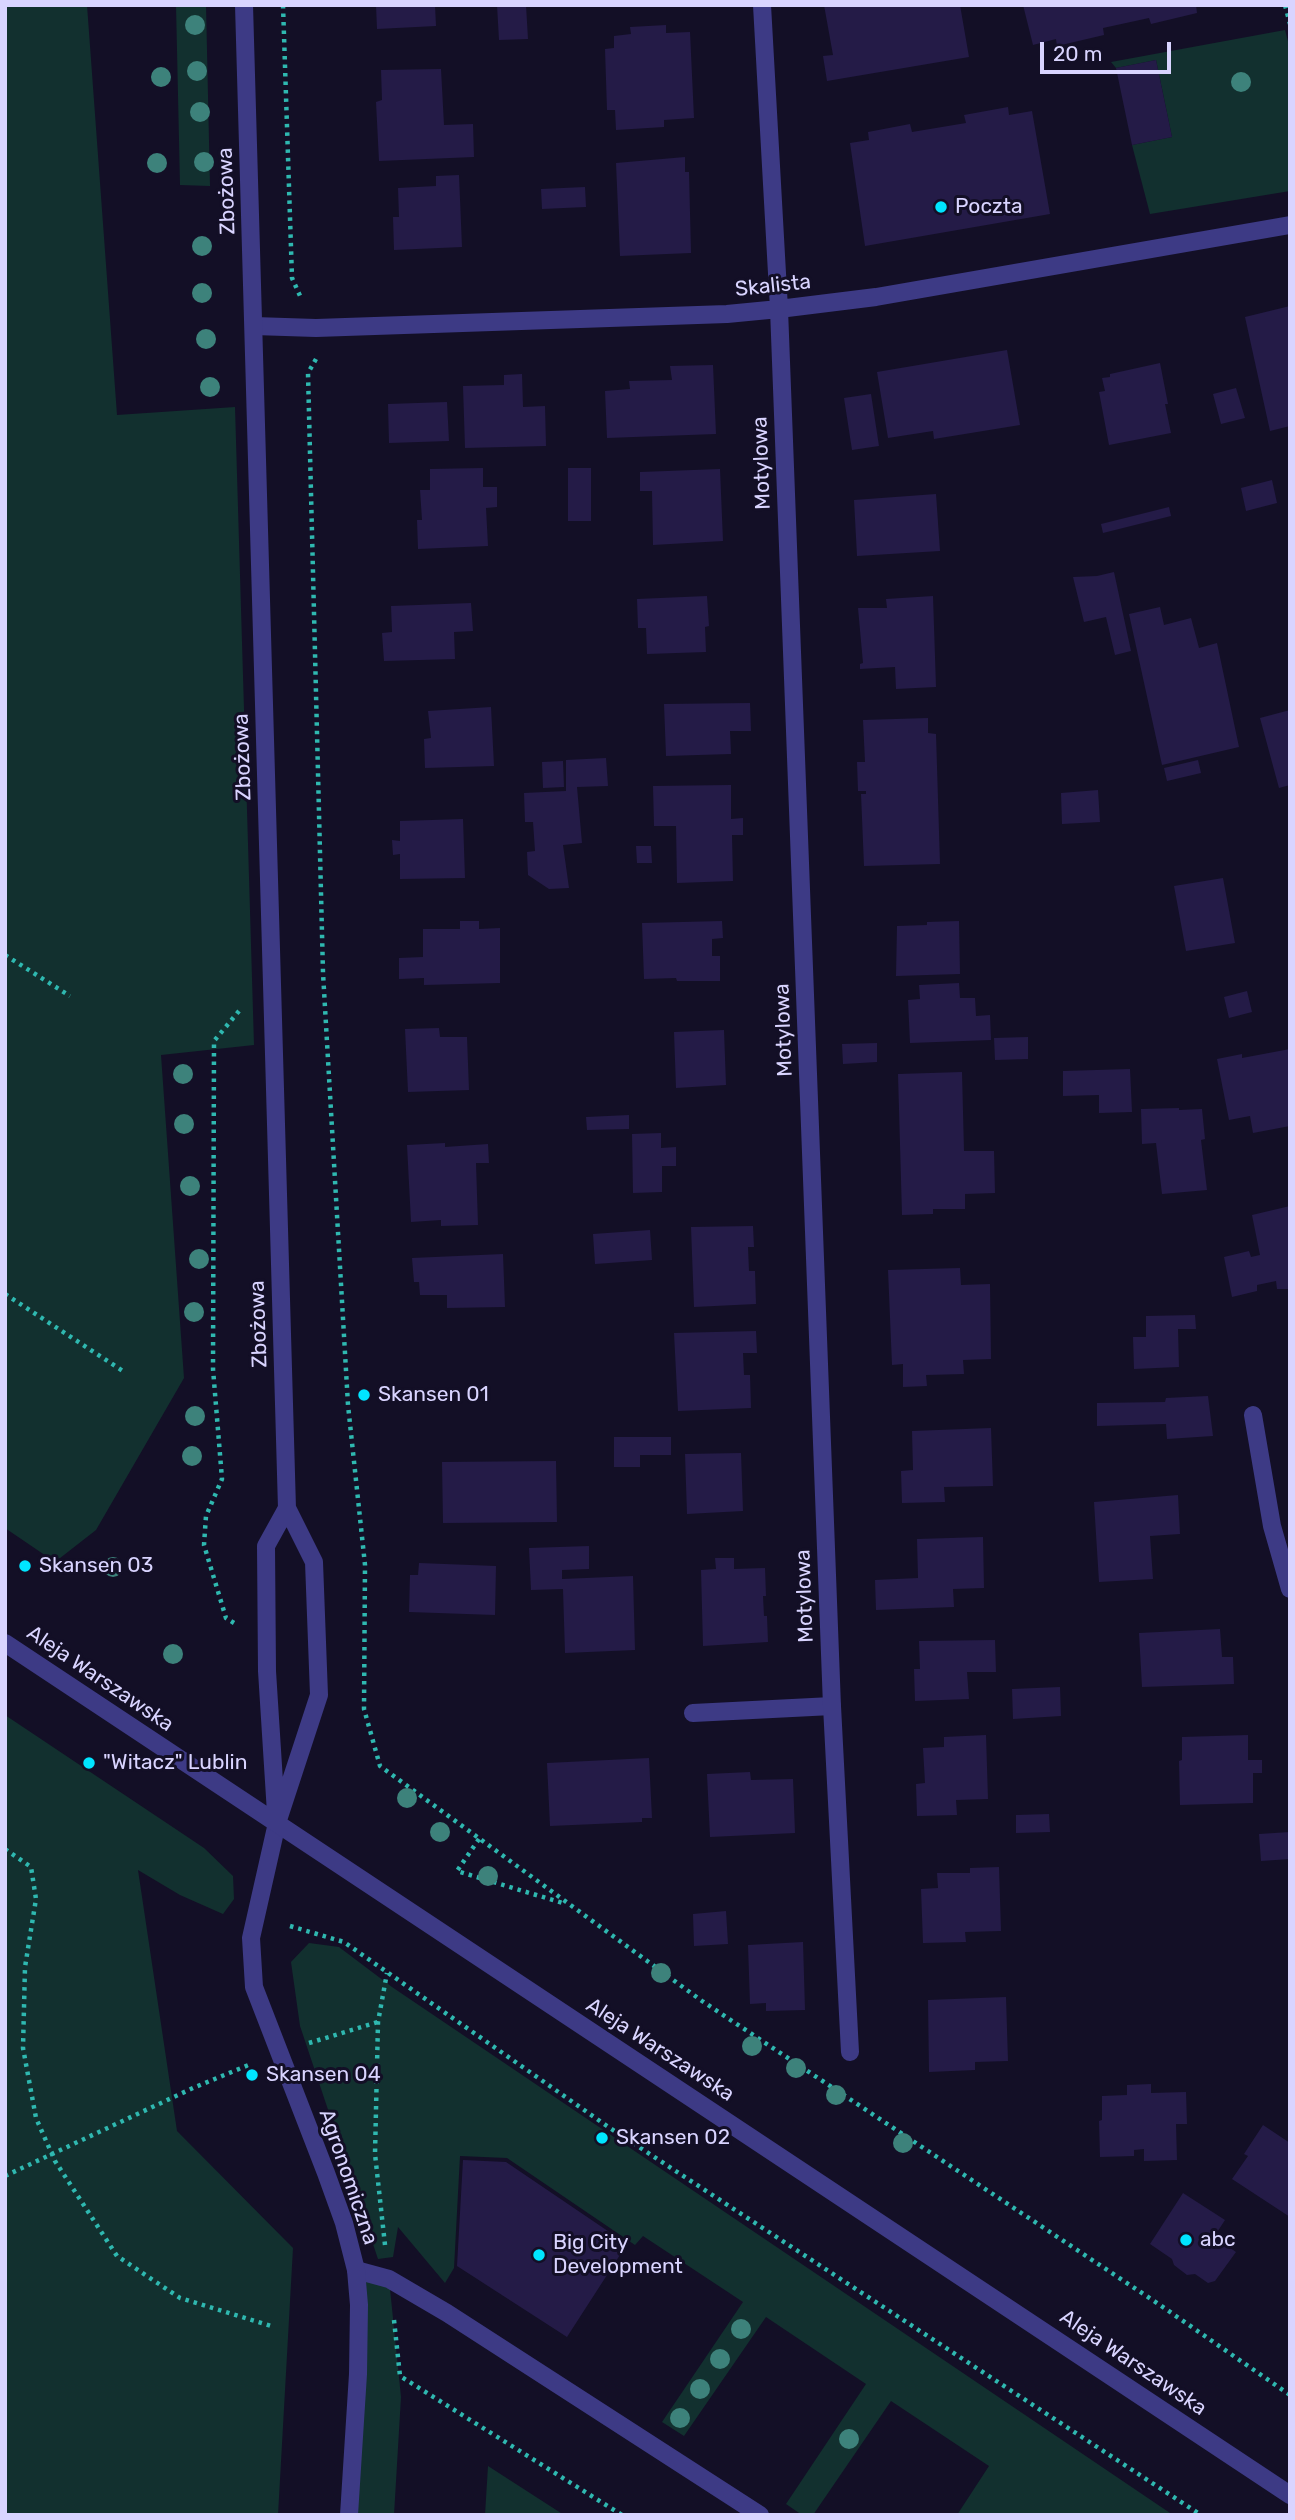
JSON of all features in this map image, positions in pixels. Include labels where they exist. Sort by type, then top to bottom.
[{"type":"street","name":"Zbożowa","points":[[244,5],[287,1508],[314,1562],[319,1695],[277,1823]]},
{"type":"street","name":"Motylowa","points":[[762,5],[779,309],[832,1706],[850,2052]]},
{"type":"street","name":"Skalista","points":[[254,326],[316,328],[727,314],[779,309],[876,297],[1290,225]]},
{"type":"street","points":[[1253,1415],[1272,1526],[1290,1589]]},
{"type":"street","points":[[277,1823],[267,1671],[266,1546],[287,1508]]},
{"type":"street","name":"Aleja Warszawska","points":[[5,1643],[1290,2495]]},
{"type":"street","points":[[693,1713],[832,1706]]},
{"type":"street","name":"Agronomiczna","points":[[277,1823],[251,1938],[254,1987],[326,2173],[344,2223],[356,2270],[359,2305],[358,2374],[349,2515]]},
{"type":"street","points":[[356,2270],[389,2279],[447,2312],[760,2515]]},
{"type":"path","points":[[283,5],[292,278],[316,328],[316,359],[308,373],[323,973],[348,1405],[365,1565],[364,1709],[380,1766],[702,2001],[1149,2297],[1290,2395]]},
{"type":"path","points":[[1285,5],[1290,24]]},
{"type":"path","points":[[5,955],[69,996]]},
{"type":"path","points":[[268,1643],[226,1618],[204,1545],[206,1516],[222,1479],[214,1369],[214,1041],[272,973]]},
{"type":"path","points":[[5,1294],[126,1374]]},
{"type":"path","points":[[479,1839],[457,1871],[570,1906]]},
{"type":"path","points":[[5,1849],[30,1867],[36,1899],[24,1968],[23,2048],[36,2118],[52,2154],[117,2256],[180,2298],[271,2326]]},
{"type":"path","points":[[290,1926],[344,1942],[619,2133],[1201,2515]]},
{"type":"path","points":[[387,1973],[378,2022],[375,2154],[400,2376],[622,2515]]},
{"type":"path","points":[[5,2176],[193,2088],[279,2053],[378,2022]]},
{"type":"green space","points":[[5,5],[87,5],[117,415],[235,407],[254,1045],[161,1055],[184,1378],[96,1530],[55,1562],[5,1528]]},
{"type":"green space","points":[[176,5],[206,5],[210,186],[180,185]]},
{"type":"green space","points":[[1285,30],[1290,49],[1290,191],[1150,214],[1132,145],[1172,137],[1156,60],[1116,68],[1111,62]]},
{"type":"green space","points":[[5,1715],[204,1848],[233,1876],[234,1899],[223,1914],[180,1895],[138,1870],[177,2131],[293,2248],[278,2515],[5,2515]]},
{"type":"green space","points":[[309,1943],[339,1947],[392,1987],[1173,2515],[957,2515],[989,2466],[891,2401],[813,2515],[802,2515],[786,2504],[866,2384],[766,2317],[684,2436],[662,2422],[743,2302],[643,2236],[635,2245],[507,2158],[460,2156],[454,2268],[445,2283],[398,2227],[393,2257],[378,2259],[300,2026],[291,1962]]},
{"type":"green space","points":[[356,2270],[389,2279],[401,2397],[394,2515],[346,2515]]},
{"type":"green space","points":[[488,2466],[564,2515],[485,2515]]},
{"type":"building","points":[[376,5],[435,5],[436,26],[377,29]]},
{"type":"building","points":[[497,5],[526,5],[528,39],[499,40]]},
{"type":"building","points":[[824,5],[960,5],[969,57],[827,81],[823,56],[833,55]]},
{"type":"building","points":[[1023,5],[1196,5],[1197,13],[1151,24],[1149,18],[1103,28],[1104,35],[1057,46],[1056,39],[1033,45]]},
{"type":"building","points":[[666,25],[666,33],[690,32],[694,118],[664,120],[664,127],[616,130],[615,110],[607,110],[605,49],[614,48],[614,36],[631,34],[630,27]]},
{"type":"building","points":[[1156,60],[1172,137],[1132,145],[1116,68]]},
{"type":"building","points":[[441,69],[444,125],[473,124],[474,157],[379,161],[376,102],[382,100],[381,70]]},
{"type":"building","name":"Poczta","points":[[1008,107],[1009,115],[1032,111],[1050,214],[865,246],[850,143],[869,140],[868,132],[910,124],[912,132],[966,123],[964,115]]},
{"type":"building","points":[[685,157],[685,172],[689,172],[691,253],[620,256],[616,163]]},
{"type":"building","points":[[459,175],[462,247],[394,250],[393,217],[399,217],[398,188],[436,186],[436,176]]},
{"type":"building","points":[[585,187],[586,207],[542,209],[541,189]]},
{"type":"building","points":[[1290,306],[1290,426],[1270,431],[1245,317]]},
{"type":"building","points":[[1007,350],[1020,425],[934,439],[933,431],[888,438],[877,372]]},
{"type":"building","points":[[1160,363],[1171,433],[1109,445],[1099,392],[1105,391],[1102,378]]},
{"type":"building","points":[[713,365],[716,434],[607,438],[605,391],[630,389],[629,381],[672,380],[670,366]]},
{"type":"building","points":[[522,374],[523,407],[545,406],[546,446],[465,448],[463,386],[504,385],[504,375]]},
{"type":"building","points":[[1236,388],[1245,418],[1221,424],[1213,394]]},
{"type":"building","points":[[871,394],[879,446],[852,450],[844,398]]},
{"type":"building","points":[[447,402],[449,441],[389,443],[388,404]]},
{"type":"building","points":[[483,468],[483,487],[497,487],[497,507],[486,508],[488,546],[418,549],[417,520],[422,520],[420,490],[430,490],[430,469]]},
{"type":"building","points":[[568,468],[591,468],[591,521],[568,521]]},
{"type":"building","points":[[720,469],[723,541],[653,545],[652,491],[640,491],[640,472]]},
{"type":"building","points":[[1272,480],[1277,503],[1246,511],[1241,488]]},
{"type":"building","points":[[936,494],[940,551],[857,556],[854,500]]},
{"type":"building","points":[[1169,507],[1171,516],[1103,533],[1101,524]]},
{"type":"building","points":[[1114,572],[1131,651],[1115,655],[1106,617],[1084,622],[1073,577]]},
{"type":"building","points":[[707,596],[709,626],[705,627],[706,652],[647,654],[646,628],[638,628],[637,599]]},
{"type":"building","points":[[933,596],[936,687],[896,689],[895,667],[860,669],[860,664],[863,663],[858,608],[887,608],[886,599]]},
{"type":"building","points":[[471,603],[473,631],[454,632],[455,659],[384,661],[382,633],[392,632],[391,606]]},
{"type":"building","points":[[1160,607],[1164,625],[1191,618],[1199,648],[1217,643],[1239,747],[1162,765],[1129,614]]},
{"type":"building","points":[[750,703],[751,731],[730,731],[731,754],[666,756],[664,704]]},
{"type":"building","points":[[491,707],[494,766],[425,768],[424,739],[431,738],[428,711]]},
{"type":"building","points":[[1290,710],[1290,785],[1279,788],[1260,718]]},
{"type":"building","points":[[928,718],[928,733],[936,734],[940,864],[864,866],[861,794],[866,794],[866,791],[858,791],[857,762],[865,762],[863,720]]},
{"type":"building","points":[[606,758],[608,786],[577,787],[582,843],[563,845],[569,888],[549,889],[528,875],[527,852],[535,851],[533,822],[525,822],[524,793],[566,791],[566,760]]},
{"type":"building","points":[[1198,760],[1201,773],[1167,781],[1164,768]]},
{"type":"building","points":[[563,761],[564,787],[543,788],[542,762]]},
{"type":"building","points":[[731,785],[731,819],[743,818],[743,835],[732,835],[733,881],[677,883],[676,826],[654,826],[653,786]]},
{"type":"building","points":[[1098,790],[1100,822],[1062,824],[1061,793]]},
{"type":"building","points":[[463,819],[465,878],[400,879],[400,854],[393,855],[392,840],[400,841],[400,821]]},
{"type":"building","points":[[636,846],[651,846],[652,863],[637,863]]},
{"type":"building","points":[[1223,878],[1235,943],[1186,951],[1174,886]]},
{"type":"building","points":[[460,921],[479,921],[479,929],[500,928],[500,983],[424,985],[424,978],[399,979],[399,958],[423,957],[423,929],[460,929]]},
{"type":"building","points":[[722,921],[723,938],[712,939],[712,956],[720,956],[720,981],[644,979],[642,923]]},
{"type":"building","points":[[959,921],[960,974],[896,976],[897,926]]},
{"type":"building","points":[[959,983],[960,998],[975,998],[976,1016],[990,1015],[991,1040],[910,1043],[908,1000],[920,999],[919,985]]},
{"type":"building","points":[[1247,991],[1252,1012],[1229,1018],[1224,997]]},
{"type":"building","points":[[439,1028],[440,1037],[467,1037],[469,1090],[408,1092],[405,1029]]},
{"type":"building","points":[[724,1030],[726,1085],[676,1088],[674,1032]]},
{"type":"building","points":[[1028,1037],[1028,1059],[995,1060],[994,1038]]},
{"type":"building","points":[[877,1043],[877,1062],[843,1064],[842,1044]]},
{"type":"building","points":[[1290,1049],[1290,1126],[1253,1133],[1250,1116],[1229,1120],[1217,1059],[1242,1054],[1242,1058]]},
{"type":"building","points":[[1130,1069],[1132,1112],[1099,1113],[1099,1095],[1063,1096],[1063,1071]]},
{"type":"building","points":[[962,1072],[964,1151],[994,1151],[995,1193],[965,1194],[965,1209],[933,1209],[933,1214],[902,1215],[898,1074]]},
{"type":"building","points":[[1141,1109],[1202,1109],[1205,1139],[1201,1140],[1207,1190],[1162,1194],[1156,1143],[1142,1144]]},
{"type":"building","points":[[629,1115],[629,1129],[587,1130],[586,1117]]},
{"type":"building","points":[[661,1133],[661,1148],[676,1147],[676,1166],[662,1166],[662,1192],[633,1193],[632,1134]]},
{"type":"building","points":[[445,1143],[445,1147],[488,1144],[489,1163],[476,1163],[478,1225],[441,1226],[441,1220],[411,1222],[407,1145]]},
{"type":"building","points":[[1290,1206],[1290,1289],[1277,1289],[1276,1281],[1257,1285],[1257,1291],[1232,1297],[1224,1257],[1249,1251],[1251,1257],[1260,1255],[1252,1215]]},
{"type":"building","points":[[753,1226],[754,1247],[748,1247],[749,1271],[755,1271],[756,1304],[694,1307],[691,1227]]},
{"type":"building","points":[[650,1230],[652,1260],[595,1264],[593,1234]]},
{"type":"building","points":[[503,1254],[505,1307],[447,1308],[447,1295],[420,1295],[419,1282],[414,1282],[412,1258]]},
{"type":"building","points":[[960,1268],[961,1285],[990,1284],[991,1359],[963,1360],[964,1374],[926,1375],[927,1386],[903,1387],[903,1364],[892,1365],[888,1270]]},
{"type":"building","points":[[1195,1315],[1196,1329],[1178,1329],[1179,1367],[1134,1369],[1133,1337],[1146,1337],[1146,1316]]},
{"type":"building","points":[[756,1331],[757,1353],[743,1353],[744,1375],[750,1375],[751,1408],[678,1411],[674,1333]]},
{"type":"building","points":[[1208,1396],[1213,1436],[1167,1439],[1166,1424],[1097,1426],[1097,1403],[1165,1402],[1166,1398]]},
{"type":"building","points":[[991,1428],[993,1486],[944,1487],[945,1502],[902,1503],[901,1471],[913,1470],[912,1431]]},
{"type":"building","points":[[614,1437],[671,1437],[671,1455],[640,1455],[640,1467],[614,1467]]},
{"type":"building","points":[[741,1453],[743,1511],[687,1514],[685,1454]]},
{"type":"building","points":[[556,1461],[557,1522],[443,1523],[442,1462]]},
{"type":"building","points":[[1178,1495],[1180,1534],[1150,1536],[1153,1579],[1099,1582],[1094,1502]]},
{"type":"building","points":[[983,1537],[984,1588],[953,1589],[954,1607],[876,1610],[875,1580],[918,1578],[917,1539]]},
{"type":"building","points":[[589,1546],[589,1569],[562,1570],[562,1579],[633,1576],[635,1650],[565,1653],[563,1589],[531,1590],[529,1548]]},
{"type":"building","points":[[715,1558],[734,1558],[734,1569],[765,1568],[766,1596],[763,1596],[768,1642],[703,1646],[701,1570],[716,1569]]},
{"type":"building","points":[[419,1563],[496,1566],[495,1615],[409,1612],[410,1575],[418,1575]]},
{"type":"building","points":[[1220,1629],[1222,1657],[1233,1657],[1234,1684],[1142,1687],[1139,1633]]},
{"type":"building","points":[[995,1640],[996,1672],[967,1672],[969,1699],[915,1701],[914,1669],[920,1669],[919,1641]]},
{"type":"building","points":[[1060,1687],[1061,1716],[1013,1719],[1012,1689]]},
{"type":"building","points":[[986,1735],[988,1799],[956,1800],[957,1815],[917,1816],[916,1784],[925,1783],[923,1748],[944,1747],[944,1737]]},
{"type":"building","points":[[1248,1735],[1248,1760],[1262,1760],[1262,1773],[1253,1773],[1253,1803],[1180,1805],[1179,1761],[1182,1760],[1182,1737]]},
{"type":"building","points":[[649,1758],[652,1818],[642,1818],[642,1822],[550,1826],[547,1763]]},
{"type":"building","points":[[750,1772],[751,1780],[793,1779],[795,1833],[710,1837],[707,1774]]},
{"type":"building","points":[[1049,1814],[1050,1832],[1016,1833],[1016,1815]]},
{"type":"building","points":[[1290,1832],[1290,1859],[1261,1861],[1259,1834]]},
{"type":"building","points":[[999,1867],[1001,1931],[965,1932],[966,1942],[923,1943],[921,1889],[938,1888],[937,1873],[970,1873],[970,1868]]},
{"type":"building","points":[[726,1911],[728,1944],[694,1946],[693,1914]]},
{"type":"building","points":[[803,1942],[805,2010],[766,2011],[766,2003],[750,2004],[748,1945]]},
{"type":"building","points":[[1006,1997],[1008,2061],[975,2062],[975,2070],[929,2072],[928,2000]]},
{"type":"building","points":[[1151,2084],[1151,2093],[1186,2092],[1187,2124],[1176,2124],[1177,2160],[1144,2161],[1144,2149],[1134,2150],[1134,2156],[1100,2157],[1099,2121],[1102,2120],[1102,2096],[1127,2095],[1127,2085]]},
{"type":"building","points":[[1263,2125],[1290,2143],[1290,2217],[1232,2179],[1248,2156],[1244,2154]]},
{"type":"building","name":"Big City Development","points":[[463,2160],[506,2162],[627,2244],[567,2337],[457,2266]]},
{"type":"building","name":"abc","points":[[1183,2193],[1225,2220],[1214,2237],[1236,2252],[1215,2281],[1208,2283],[1195,2274],[1187,2275],[1174,2265],[1172,2259],[1150,2244]]},
{"type":"place","name":"Poczta","points":[[941,207]]},
{"type":"place","name":"Skansen 01","points":[[364,1395]]},
{"type":"place","name":"Skansen 03","points":[[25,1566]]},
{"type":"place","name":"\"Witacz\" Lublin","points":[[89,1763]]},
{"type":"place","name":"Skansen 04","points":[[252,2075]]},
{"type":"place","name":"Skansen 02","points":[[602,2138]]},
{"type":"place","name":"abc","points":[[1186,2240]]},
{"type":"place","name":"Big City Development","points":[[539,2255]]}]
